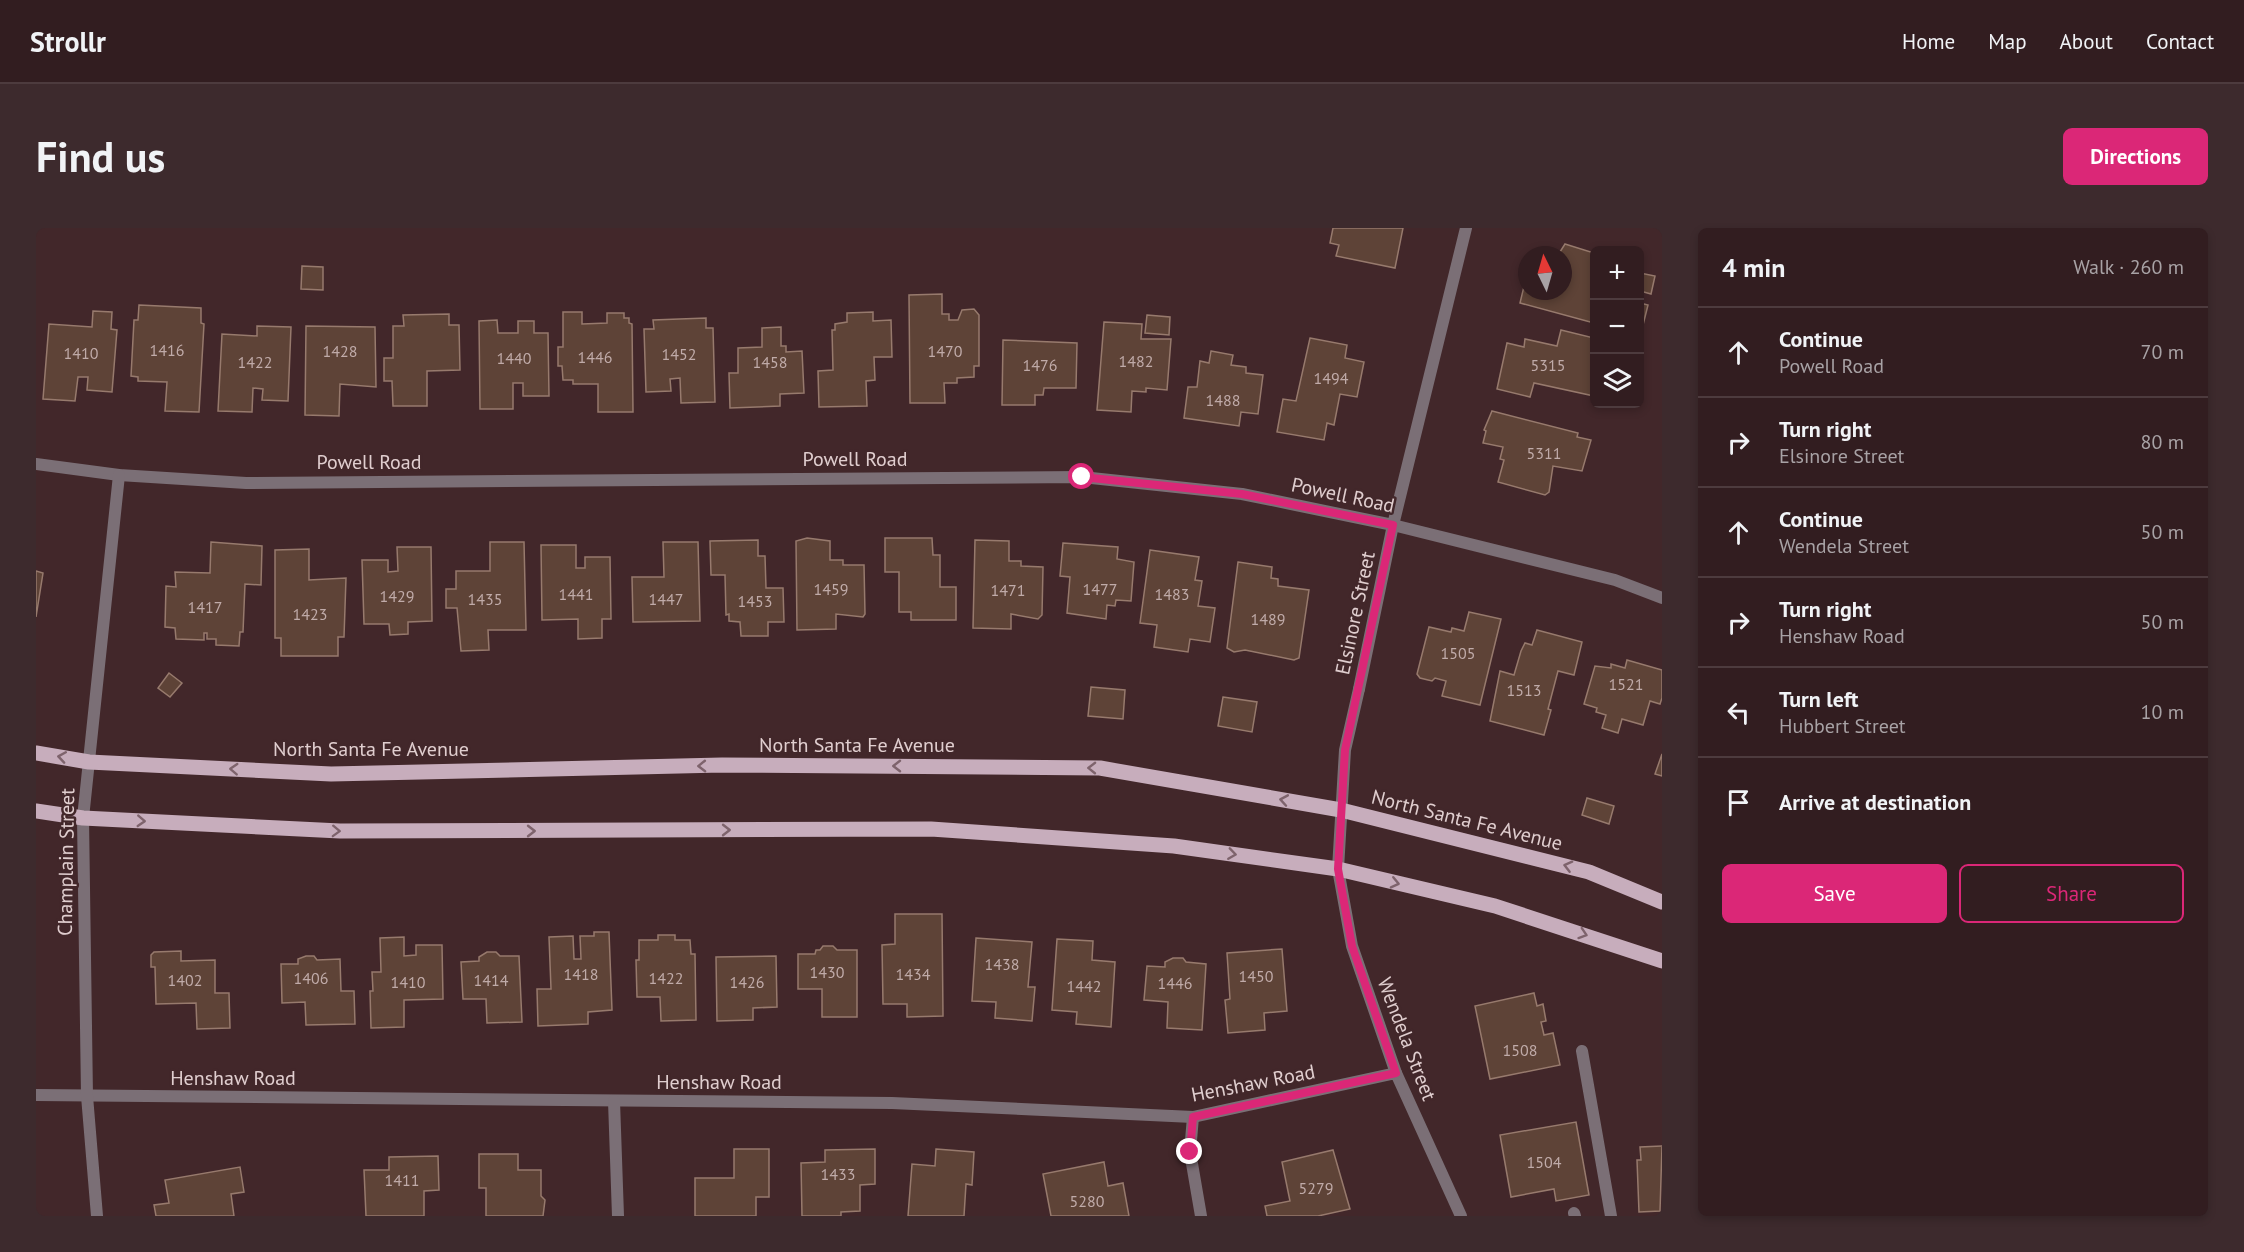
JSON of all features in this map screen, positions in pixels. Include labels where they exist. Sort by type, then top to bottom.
[{"type":"main road","name":"North Santa Fe Avenue","points":[[36,753],[89,762],[331,774],[722,765],[1100,768],[1341,810],[1589,872],[1662,902]]},
{"type":"main road","points":[[36,811],[83,818],[340,831],[931,830],[1174,846],[1338,869],[1495,906],[1662,961]]},
{"type":"street","name":"Elsinore Street","points":[[1338,869],[1345,750],[1393,525],[1467,228]]},
{"type":"street","name":"Powell Road","points":[[36,464],[119,475],[246,483],[1082,477],[1242,494],[1393,525],[1615,580],[1662,598]]},
{"type":"street","name":"Champlain Street","points":[[97,1216],[87,1096],[83,818],[119,475]]},
{"type":"street","name":"Wendela Street","points":[[1338,869],[1352,946],[1396,1073],[1461,1216]]},
{"type":"street","points":[[1582,1051],[1611,1216]]},
{"type":"street","name":"Henshaw Road","points":[[36,1095],[892,1103],[1193,1117],[1396,1073]]},
{"type":"street","points":[[614,1101],[618,1216]]},
{"type":"street","points":[[1193,1117],[1190,1152],[1201,1216]]},
{"type":"building","points":[[1333,228],[1403,228],[1395,268],[1336,256],[1339,245],[1330,243]]},
{"type":"building","points":[[1572,246],[1590,252],[1590,322],[1520,303],[1521,300],[1572,300]]},
{"type":"building","points":[[302,266],[323,267],[323,290],[301,289]]},
{"type":"building","points":[[1644,274],[1655,276],[1651,294],[1644,292]]},
{"type":"building","points":[[942,294],[942,314],[949,314],[949,320],[958,320],[962,310],[974,309],[979,315],[979,366],[974,366],[974,377],[957,378],[957,383],[944,383],[945,403],[910,403],[909,295]]},
{"type":"building","points":[[1644,304],[1648,305],[1644,321]]},
{"type":"building","points":[[139,305],[201,308],[201,323],[204,324],[199,412],[165,411],[167,382],[138,381],[138,377],[131,376],[134,320],[138,320]]},
{"type":"building","points":[[93,311],[112,312],[111,329],[117,330],[112,392],[87,390],[88,377],[78,377],[75,401],[43,399],[49,324],[92,327]]},
{"type":"building","points":[[563,312],[582,312],[582,324],[607,323],[607,313],[624,313],[624,318],[629,318],[629,323],[632,324],[633,412],[598,412],[598,384],[573,384],[573,380],[563,380],[562,366],[558,366],[558,347],[563,347]]},
{"type":"building","points":[[873,312],[873,321],[891,320],[892,357],[874,357],[875,380],[866,381],[867,406],[819,407],[818,371],[833,370],[832,330],[835,330],[835,324],[847,322],[847,313]]},
{"type":"building","points":[[449,314],[449,325],[459,325],[460,370],[427,371],[427,406],[393,406],[392,381],[384,381],[384,358],[393,358],[393,326],[404,326],[403,315]]},
{"type":"building","points":[[1147,315],[1170,317],[1169,335],[1145,333]]},
{"type":"building","points":[[706,318],[706,328],[713,328],[715,402],[681,403],[680,378],[670,379],[671,391],[646,392],[644,329],[654,329],[653,320]]},
{"type":"building","points":[[497,320],[498,333],[518,333],[518,321],[534,321],[534,333],[548,333],[549,396],[523,396],[523,383],[513,383],[513,409],[480,409],[479,321]]},
{"type":"building","points":[[1104,322],[1142,324],[1141,339],[1171,339],[1167,390],[1146,388],[1146,392],[1132,391],[1131,412],[1097,410]]},
{"type":"building","points":[[257,326],[291,327],[288,401],[262,400],[263,389],[253,388],[252,412],[218,411],[222,334],[257,336]]},
{"type":"building","points":[[306,326],[375,327],[376,387],[340,384],[339,416],[305,415]]},
{"type":"building","points":[[781,327],[781,346],[786,346],[786,352],[802,351],[804,393],[780,394],[780,406],[730,408],[729,373],[738,373],[738,348],[762,347],[762,328]]},
{"type":"building","points":[[1561,330],[1590,337],[1590,395],[1534,383],[1530,397],[1497,389],[1507,343],[1524,347],[1525,339],[1557,346]]},
{"type":"building","points":[[1310,338],[1347,345],[1345,358],[1364,362],[1357,397],[1340,394],[1334,425],[1327,423],[1324,440],[1277,432],[1283,399],[1296,401]]},
{"type":"building","points":[[1003,340],[1077,343],[1076,388],[1044,388],[1043,395],[1035,395],[1035,405],[1002,405]]},
{"type":"building","points":[[1211,351],[1233,355],[1231,365],[1246,367],[1246,373],[1263,375],[1258,414],[1241,412],[1239,426],[1184,418],[1188,387],[1197,387],[1200,361],[1209,363]]},
{"type":"building","points":[[1492,411],[1578,433],[1577,437],[1591,440],[1582,471],[1553,466],[1549,492],[1545,495],[1498,482],[1504,460],[1500,459],[1503,447],[1483,443],[1486,431],[1484,430]]},
{"type":"building","points":[[807,538],[830,541],[830,560],[843,560],[843,565],[864,565],[865,614],[863,617],[836,614],[836,629],[797,630],[796,541]]},
{"type":"building","points":[[885,538],[932,538],[933,555],[940,555],[940,587],[956,587],[956,620],[911,620],[911,612],[899,612],[899,572],[885,572]]},
{"type":"building","points":[[758,540],[758,556],[765,556],[766,588],[783,588],[784,622],[768,622],[768,636],[741,636],[740,622],[729,621],[729,614],[726,615],[725,575],[711,575],[710,541]]},
{"type":"building","points":[[975,540],[1009,541],[1009,561],[1021,561],[1021,566],[1043,567],[1042,615],[1038,619],[1011,614],[1011,629],[973,628]]},
{"type":"building","points":[[211,542],[262,546],[261,585],[245,584],[243,632],[240,632],[239,646],[216,645],[216,639],[207,639],[207,633],[204,633],[204,640],[176,639],[175,628],[165,627],[166,586],[176,587],[175,572],[210,573]]},
{"type":"building","points":[[490,542],[524,542],[526,630],[488,630],[489,650],[461,651],[457,608],[446,608],[446,589],[456,589],[456,571],[490,571]]},
{"type":"building","points":[[663,542],[698,542],[700,621],[633,622],[632,577],[664,577]]},
{"type":"building","points":[[1063,543],[1118,547],[1117,559],[1134,562],[1131,601],[1116,600],[1115,606],[1107,605],[1106,619],[1067,613],[1070,577],[1060,576]]},
{"type":"building","points":[[541,545],[576,545],[576,568],[585,568],[585,557],[610,557],[611,619],[602,619],[602,638],[578,639],[578,619],[542,620]]},
{"type":"building","points":[[397,547],[431,547],[432,621],[408,622],[408,634],[390,635],[389,624],[364,624],[362,560],[388,560],[388,572],[398,571]]},
{"type":"building","points":[[309,549],[309,580],[346,578],[344,637],[338,637],[338,656],[281,656],[281,638],[275,638],[275,550]]},
{"type":"building","points":[[1150,550],[1199,557],[1195,580],[1202,581],[1198,606],[1215,608],[1210,642],[1190,639],[1188,652],[1154,647],[1157,625],[1140,623]]},
{"type":"building","points":[[1238,562],[1272,567],[1271,578],[1278,579],[1278,586],[1309,590],[1299,658],[1294,660],[1245,650],[1234,652],[1227,648]]},
{"type":"building","points":[[36,571],[43,573],[36,617]]},
{"type":"building","points":[[1469,612],[1501,619],[1480,705],[1442,696],[1446,681],[1435,678],[1432,681],[1420,678],[1417,674],[1429,627],[1451,632],[1452,628],[1464,631]]},
{"type":"building","points":[[1537,630],[1582,642],[1574,675],[1558,671],[1544,735],[1490,721],[1500,671],[1514,675],[1525,643],[1532,645]]},
{"type":"building","points":[[1627,660],[1662,670],[1662,698],[1660,704],[1650,701],[1643,725],[1622,719],[1618,733],[1602,728],[1606,715],[1596,712],[1597,708],[1584,704],[1595,666],[1611,668],[1611,664],[1625,668]]},
{"type":"building","points":[[169,673],[182,683],[170,697],[158,688]]},
{"type":"building","points":[[1091,687],[1125,690],[1123,719],[1088,716]]},
{"type":"building","points":[[1223,697],[1257,702],[1252,732],[1218,726]]},
{"type":"building","points":[[1662,754],[1662,776],[1655,774]]},
{"type":"building","points":[[1587,798],[1614,806],[1609,824],[1582,815]]},
{"type":"building","points":[[895,914],[942,914],[943,1016],[907,1017],[907,1004],[883,1004],[882,945],[895,944]]},
{"type":"building","points":[[594,932],[609,932],[612,1010],[588,1012],[588,1024],[538,1026],[537,989],[551,989],[549,937],[573,936],[574,959],[581,959],[580,936],[594,936]]},
{"type":"building","points":[[658,935],[675,935],[675,940],[690,940],[691,954],[695,954],[696,1020],[661,1021],[660,997],[637,997],[636,960],[639,960],[639,940],[658,940]]},
{"type":"building","points":[[404,937],[404,956],[416,955],[416,945],[442,945],[443,999],[404,1000],[404,1027],[371,1028],[370,991],[373,991],[372,972],[381,972],[380,938]]},
{"type":"building","points":[[976,938],[1032,942],[1028,987],[1035,987],[1032,1021],[995,1018],[996,1002],[972,1001]]},
{"type":"building","points":[[1057,939],[1093,941],[1092,960],[1115,962],[1111,1027],[1076,1024],[1077,1012],[1052,1010]]},
{"type":"building","points":[[823,946],[833,946],[837,950],[857,950],[857,1017],[822,1017],[822,989],[798,989],[798,954],[815,954],[816,950],[820,950]]},
{"type":"building","points":[[1282,949],[1287,1011],[1264,1013],[1265,1030],[1228,1033],[1225,1000],[1230,999],[1227,953]]},
{"type":"building","points":[[181,951],[181,961],[215,960],[215,993],[229,993],[230,1028],[197,1029],[196,1003],[156,1004],[155,967],[151,967],[151,955],[154,952]]},
{"type":"building","points":[[487,952],[496,952],[500,956],[519,956],[522,1022],[487,1023],[486,999],[463,999],[461,962],[479,961],[479,957]]},
{"type":"building","points":[[314,956],[317,960],[340,959],[341,991],[354,991],[355,1024],[306,1025],[305,1002],[282,1003],[281,964],[298,964],[298,959]]},
{"type":"building","points":[[776,956],[777,1007],[753,1008],[753,1020],[717,1021],[716,957]]},
{"type":"building","points":[[1173,958],[1206,964],[1202,1030],[1167,1028],[1168,1002],[1144,1000],[1147,966],[1165,967],[1165,962]]},
{"type":"building","points":[[1534,993],[1537,1006],[1543,1004],[1546,1021],[1541,1022],[1544,1035],[1553,1033],[1560,1065],[1490,1079],[1475,1006]]},
{"type":"building","points":[[1576,1122],[1589,1195],[1556,1201],[1554,1189],[1511,1197],[1500,1135]]},
{"type":"building","points":[[1662,1146],[1660,1211],[1639,1212],[1637,1160],[1641,1160],[1640,1147]]},
{"type":"building","points":[[734,1149],[769,1149],[769,1197],[756,1197],[756,1216],[695,1216],[695,1178],[734,1178]]},
{"type":"building","points":[[875,1149],[875,1184],[860,1185],[860,1211],[841,1212],[841,1216],[802,1216],[801,1163],[825,1162],[825,1150]]},
{"type":"building","points":[[936,1149],[974,1152],[972,1185],[966,1184],[964,1216],[908,1216],[912,1164],[935,1166]]},
{"type":"building","points":[[1333,1150],[1350,1209],[1318,1216],[1267,1216],[1265,1206],[1290,1201],[1282,1162]]},
{"type":"building","points":[[479,1154],[518,1154],[518,1170],[541,1170],[541,1196],[545,1200],[543,1216],[486,1216],[486,1188],[479,1188]]},
{"type":"building","points":[[438,1156],[439,1190],[424,1191],[424,1216],[366,1216],[364,1170],[389,1170],[389,1157]]},
{"type":"building","points":[[1104,1162],[1108,1186],[1123,1183],[1129,1216],[1051,1216],[1043,1174]]},
{"type":"building","points":[[240,1167],[244,1192],[231,1194],[234,1216],[156,1216],[154,1205],[169,1203],[165,1180]]},
{"type":"route","points":[[1082,477],[1242,494],[1393,525],[1345,750],[1338,869],[1352,946],[1396,1073],[1193,1117],[1190,1152]]}]
